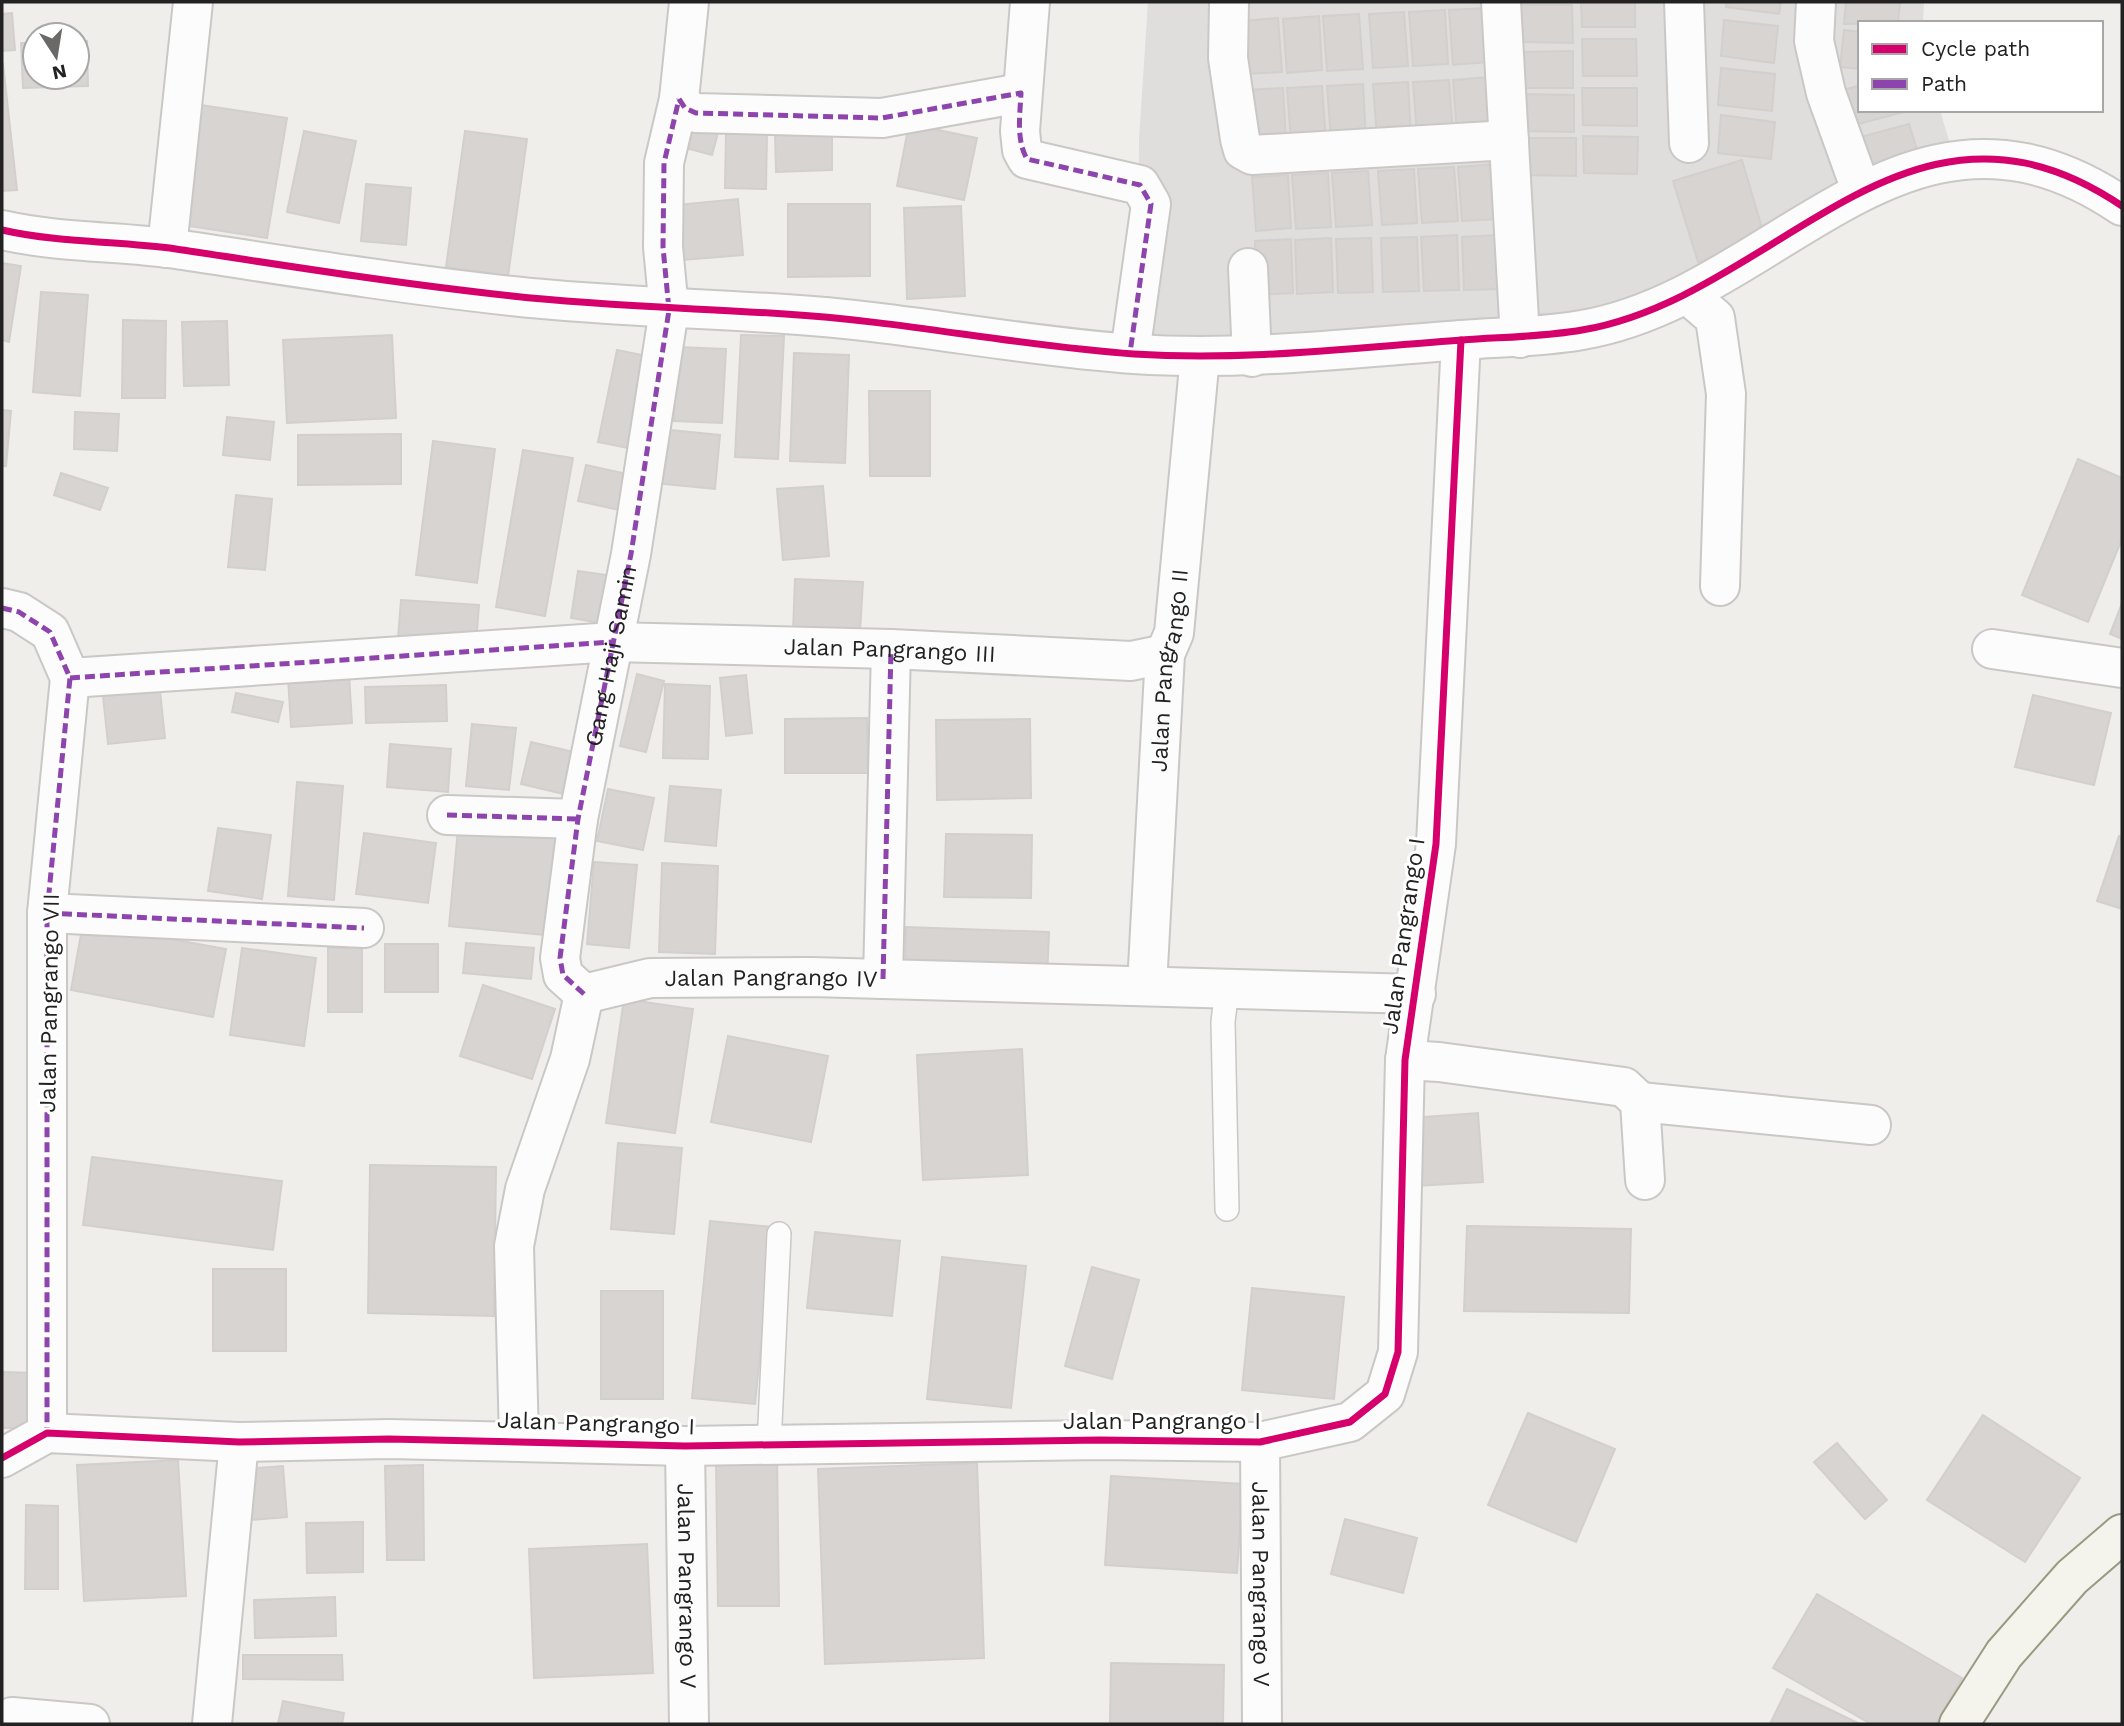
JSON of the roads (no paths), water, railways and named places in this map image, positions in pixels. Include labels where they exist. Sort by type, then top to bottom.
[{"type":"main road","points":[[1959,1724],[2004,1654],[2071,1577],[2122,1534]]},
{"type":"street","points":[[167,248],[193,2]]},
{"type":"street","name":"Gang Haji Samin","points":[[584,994],[563,975],[560,958],[578,819],[631,554],[669,310],[663,247],[664,163],[679,100],[689,2]]},
{"type":"street","points":[[1030,2],[1020,131],[1022,150],[1027,159],[1140,185],[1151,204],[1130,353]]},
{"type":"street","points":[[1229,2],[1228,58],[1240,139],[1243,150],[1252,155],[1508,141]]},
{"type":"street","points":[[1501,2],[1520,338]]},
{"type":"street","points":[[1684,2],[1689,143]]},
{"type":"street","points":[[1816,2],[1814,41],[1826,93],[1856,176]]},
{"type":"street","points":[[679,100],[685,108],[696,113],[882,118],[1021,93]]},
{"type":"street","points":[[2,230],[39,238],[167,248],[513,296],[669,310],[788,314],[1130,353],[1252,357],[1461,340],[1520,338],[1585,329],[1643,315],[1687,294],[1849,196],[1928,167],[1986,156],[2040,164],[2105,194],[2122,206]]},
{"type":"street","points":[[1248,268],[1252,357]]},
{"type":"street","points":[[1687,294],[1715,318],[1726,394],[1720,586]]},
{"type":"street","name":"Jalan Pangrango I","points":[[47,1433],[239,1442],[519,1440],[685,1446],[1100,1440],[1260,1442],[1350,1422],[1385,1394],[1398,1352],[1405,1060],[1436,844],[1461,340]]},
{"type":"street","name":"Jalan Pangrango II","points":[[1147,986],[1166,654],[1174,633],[1200,356]]},
{"type":"street","name":"Jalan Pangrango VII","points":[[2,608],[19,612],[50,632],[70,678],[47,913],[47,1433]]},
{"type":"street","name":"Jalan Pangrango III","points":[[70,678],[613,642],[891,649],[1131,661],[1166,654]]},
{"type":"street","points":[[883,979],[891,649]]},
{"type":"street","points":[[1992,649],[2122,668]]},
{"type":"street","points":[[447,815],[578,819]]},
{"type":"street","points":[[47,913],[364,928]]},
{"type":"street","name":"Jalan Pangrango IV","points":[[584,994],[650,978],[883,979],[1416,994]]},
{"type":"street","points":[[519,1440],[514,1245],[525,1189],[570,1059],[584,994]]},
{"type":"street","points":[[1405,1060],[1439,1062],[1624,1087],[1640,1102],[1871,1125]]},
{"type":"street","points":[[1640,1102],[1645,1180]]},
{"type":"street","points":[[2,1458],[47,1433]]},
{"type":"street","points":[[212,1724],[239,1442]]},
{"type":"street","name":"Jalan Pangrango V","points":[[1260,1442],[1262,1724]]},
{"type":"street","name":"Jalan Pangrango V","points":[[685,1446],[689,1724]]},
{"type":"street","points":[[8,1713],[90,1724]]},
{"type":"lane","points":[[1227,988],[1223,1022],[1227,1209]]},
{"type":"lane","points":[[769,1445],[779,1234]]}]
